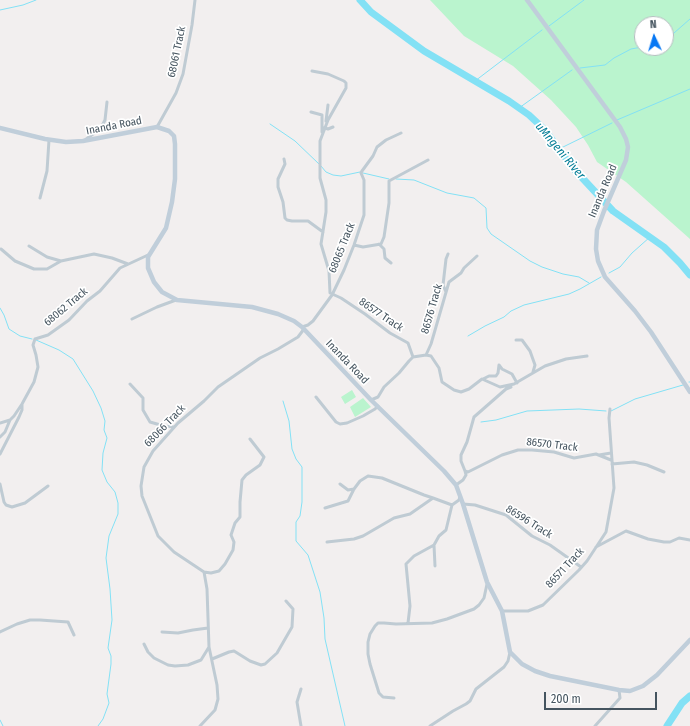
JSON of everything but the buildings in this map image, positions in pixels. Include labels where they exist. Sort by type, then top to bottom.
[{"type":"street","name":"68061 Track","points":[[158,127],[176,93],[183,74],[195,0]]},
{"type":"street","name":"Inanda Road","points":[[527,0],[625,135],[628,143],[627,156],[597,230],[596,242],[598,261],[605,277],[640,318],[690,392]]},
{"type":"street","points":[[312,71],[328,74],[346,83],[346,88],[322,134]]},
{"type":"street","points":[[83,141],[101,128],[105,120],[107,102]]},
{"type":"street","points":[[325,128],[328,105]]},
{"type":"street","points":[[311,112],[322,115],[323,117],[320,150],[320,173],[326,200],[326,212],[321,244],[330,271],[330,292],[332,295]]},
{"type":"street","name":"Inanda Road","points":[[0,128],[49,140],[66,142],[83,141],[158,127],[169,130],[174,136],[176,156],[175,179],[172,202],[166,228],[148,255],[148,268],[154,282],[162,292],[177,300],[252,307],[278,314],[303,328],[371,400],[444,471],[456,485],[463,504],[487,582],[502,611],[510,652]]},
{"type":"street","points":[[325,128],[328,129],[333,127]]},
{"type":"street","name":"68065 Track","points":[[303,328],[313,321],[332,295],[354,245],[364,215],[364,180],[362,171],[377,147],[386,140],[401,134]]},
{"type":"street","points":[[40,198],[47,170],[49,140]]},
{"type":"street","points":[[284,159],[285,164],[278,179],[278,187],[284,206],[285,218],[292,221],[308,221],[323,232]]},
{"type":"street","points":[[354,245],[363,247],[381,244],[383,242],[389,203],[389,181],[428,160]]},
{"type":"street","points":[[379,244],[384,249],[385,258],[391,263]]},
{"type":"street","points":[[29,246],[47,257],[61,260],[94,254],[112,258],[128,264]]},
{"type":"street","points":[[0,249],[15,261],[34,268],[47,269],[61,260]]},
{"type":"street","points":[[446,292],[443,285],[448,254]]},
{"type":"street","name":"68062 Track","points":[[0,437],[8,427],[10,420],[22,404],[34,382],[37,372],[37,360],[33,345],[34,340],[38,337],[48,335],[65,322],[100,291],[117,271],[148,255]]},
{"type":"street","name":"86576 Track","points":[[426,355],[431,344],[449,282],[460,274],[464,268],[477,256]]},
{"type":"street","name":"86577 Track","points":[[332,295],[341,298],[408,343],[413,357]]},
{"type":"street","points":[[132,319],[157,307],[177,300]]},
{"type":"street","name":"68066 Track","points":[[204,572],[174,552],[161,540],[155,530],[142,496],[142,477],[146,461],[152,451],[175,427],[221,384],[260,358],[278,349],[298,336],[303,328]]},
{"type":"street","points":[[516,340],[522,340],[530,351],[535,365],[533,372]]},
{"type":"street","points":[[371,400],[378,397],[384,387],[413,357],[426,355],[432,357],[438,365],[442,382],[454,390],[465,391],[489,376],[496,376],[498,373],[499,364],[502,368],[512,374],[516,384]]},
{"type":"street","points":[[456,485],[463,480],[466,475],[461,461],[461,455],[467,442],[474,417],[506,389],[533,372],[566,359],[588,356]]},
{"type":"street","points":[[483,379],[500,387],[516,384]]},
{"type":"street","points":[[130,384],[143,398],[144,410],[150,422],[175,427]]},
{"type":"street","points":[[316,397],[336,422],[340,424],[345,424],[354,420],[378,406]]},
{"type":"street","points":[[0,454],[22,410],[22,404]]},
{"type":"street","name":"86571 Track","points":[[502,611],[528,611],[538,607],[548,600],[581,567],[606,532],[614,488],[609,415],[610,408]]},
{"type":"street","points":[[0,423],[10,420]]},
{"type":"street","points":[[200,726],[212,715],[217,706],[217,685],[209,647],[207,589],[204,572],[211,573],[219,571],[231,555],[234,545],[232,533],[235,523],[240,516],[241,483],[246,475],[262,462],[264,457],[250,439]]},
{"type":"street","name":"86570 Track","points":[[465,471],[468,472],[502,454],[518,450],[532,450],[554,452],[574,458],[594,454],[612,462],[634,462],[647,465],[664,472]]},
{"type":"street","points":[[599,455],[611,453]]},
{"type":"street","points":[[325,508],[348,501],[354,489],[360,481],[366,477],[382,478],[452,505]]},
{"type":"street","points":[[0,484],[5,504],[12,507],[25,503],[48,486]]},
{"type":"street","points":[[340,484],[348,490],[354,489]]},
{"type":"street","points":[[408,623],[410,606],[406,564],[414,556],[434,545],[447,529],[452,505],[459,500],[460,496]]},
{"type":"street","points":[[327,542],[359,538],[394,518],[410,514],[433,498]]},
{"type":"street","name":"86596 Track","points":[[463,504],[475,505],[506,515],[517,526],[581,567]]},
{"type":"street","points":[[596,547],[626,531],[648,539],[664,542],[670,542],[679,538],[690,540]]},
{"type":"street","points":[[434,545],[435,566]]},
{"type":"street","points":[[394,698],[383,697],[379,693],[368,654],[372,629],[378,623],[435,623],[474,609],[482,601],[488,585],[487,582]]},
{"type":"street","points":[[212,659],[230,651],[234,651],[250,661],[262,665],[265,664],[278,653],[292,626],[293,610],[286,601]]},
{"type":"street","points":[[0,632],[30,620],[40,620],[68,622],[74,635]]},
{"type":"street","points":[[162,632],[178,633],[208,628]]},
{"type":"street","points":[[510,652],[522,664],[535,671],[569,681],[619,690],[634,690],[650,681],[665,668],[690,640]]},
{"type":"street","points":[[144,644],[148,652],[154,658],[172,666],[188,665],[201,660],[209,647]]},
{"type":"street","points":[[430,726],[470,701],[476,689],[504,667],[508,661],[510,652]]},
{"type":"street","points":[[301,689],[297,702],[301,726]]},
{"type":"street","points":[[596,726],[618,702],[620,698],[619,690]]},
{"type":"green space","points":[[430,0],[690,0],[690,239],[626,182],[597,162],[576,127],[551,100],[513,66],[464,36]]},
{"type":"green space","points":[[352,390],[356,397],[345,404],[341,397]]},
{"type":"green space","points":[[363,398],[371,407],[355,417],[350,407]]},
{"type":"waterway","points":[[0,10],[23,5],[36,0]]},
{"type":"waterway","name":"uMngeni River","points":[[360,0],[371,12],[424,51],[509,101],[529,115],[545,130],[573,168],[613,211],[664,247],[690,275]]},
{"type":"waterway","points":[[549,26],[584,0]]},
{"type":"waterway","points":[[674,33],[690,19]]},
{"type":"waterway","points":[[475,81],[542,30]]},
{"type":"waterway","points":[[580,68],[605,65],[614,58],[634,48]]},
{"type":"waterway","points":[[519,108],[572,70]]},
{"type":"waterway","points":[[617,120],[690,89]]},
{"type":"waterway","points":[[559,149],[612,123]]},
{"type":"waterway","points":[[270,124],[295,141],[319,164]]},
{"type":"waterway","points":[[321,166],[326,172],[333,175],[341,176],[360,172]]},
{"type":"waterway","points":[[363,173],[389,179]]},
{"type":"waterway","points":[[396,179],[414,180],[447,193],[474,198],[486,208],[487,228],[491,234],[530,261],[563,274],[579,277],[589,283]]},
{"type":"waterway","points":[[609,273],[620,267],[632,253],[650,237]]},
{"type":"waterway","points":[[468,336],[524,305],[569,294],[601,277]]},
{"type":"waterway","points":[[0,308],[9,329],[20,336],[32,339]]},
{"type":"waterway","points":[[36,340],[59,350],[73,359],[93,391],[105,421],[104,430],[107,438],[103,453],[102,470],[107,482],[115,492],[118,503],[118,514],[109,536],[106,558],[112,620],[108,648],[111,656],[107,694],[109,703],[103,719],[98,726]]},
{"type":"waterway","points":[[611,411],[635,399],[683,385]]},
{"type":"waterway","points":[[283,401],[289,421],[292,449],[296,459],[302,467],[302,502],[300,516],[296,522],[296,541],[308,555],[320,592],[324,618],[325,639],[345,726]]},
{"type":"waterway","points":[[481,422],[496,420],[527,411],[579,409],[606,411]]},
{"type":"waterway","name":"uMngeni River","points":[[667,726],[682,703],[690,696]]},
{"type":"waterway","points":[[0,720],[3,726]]}]
